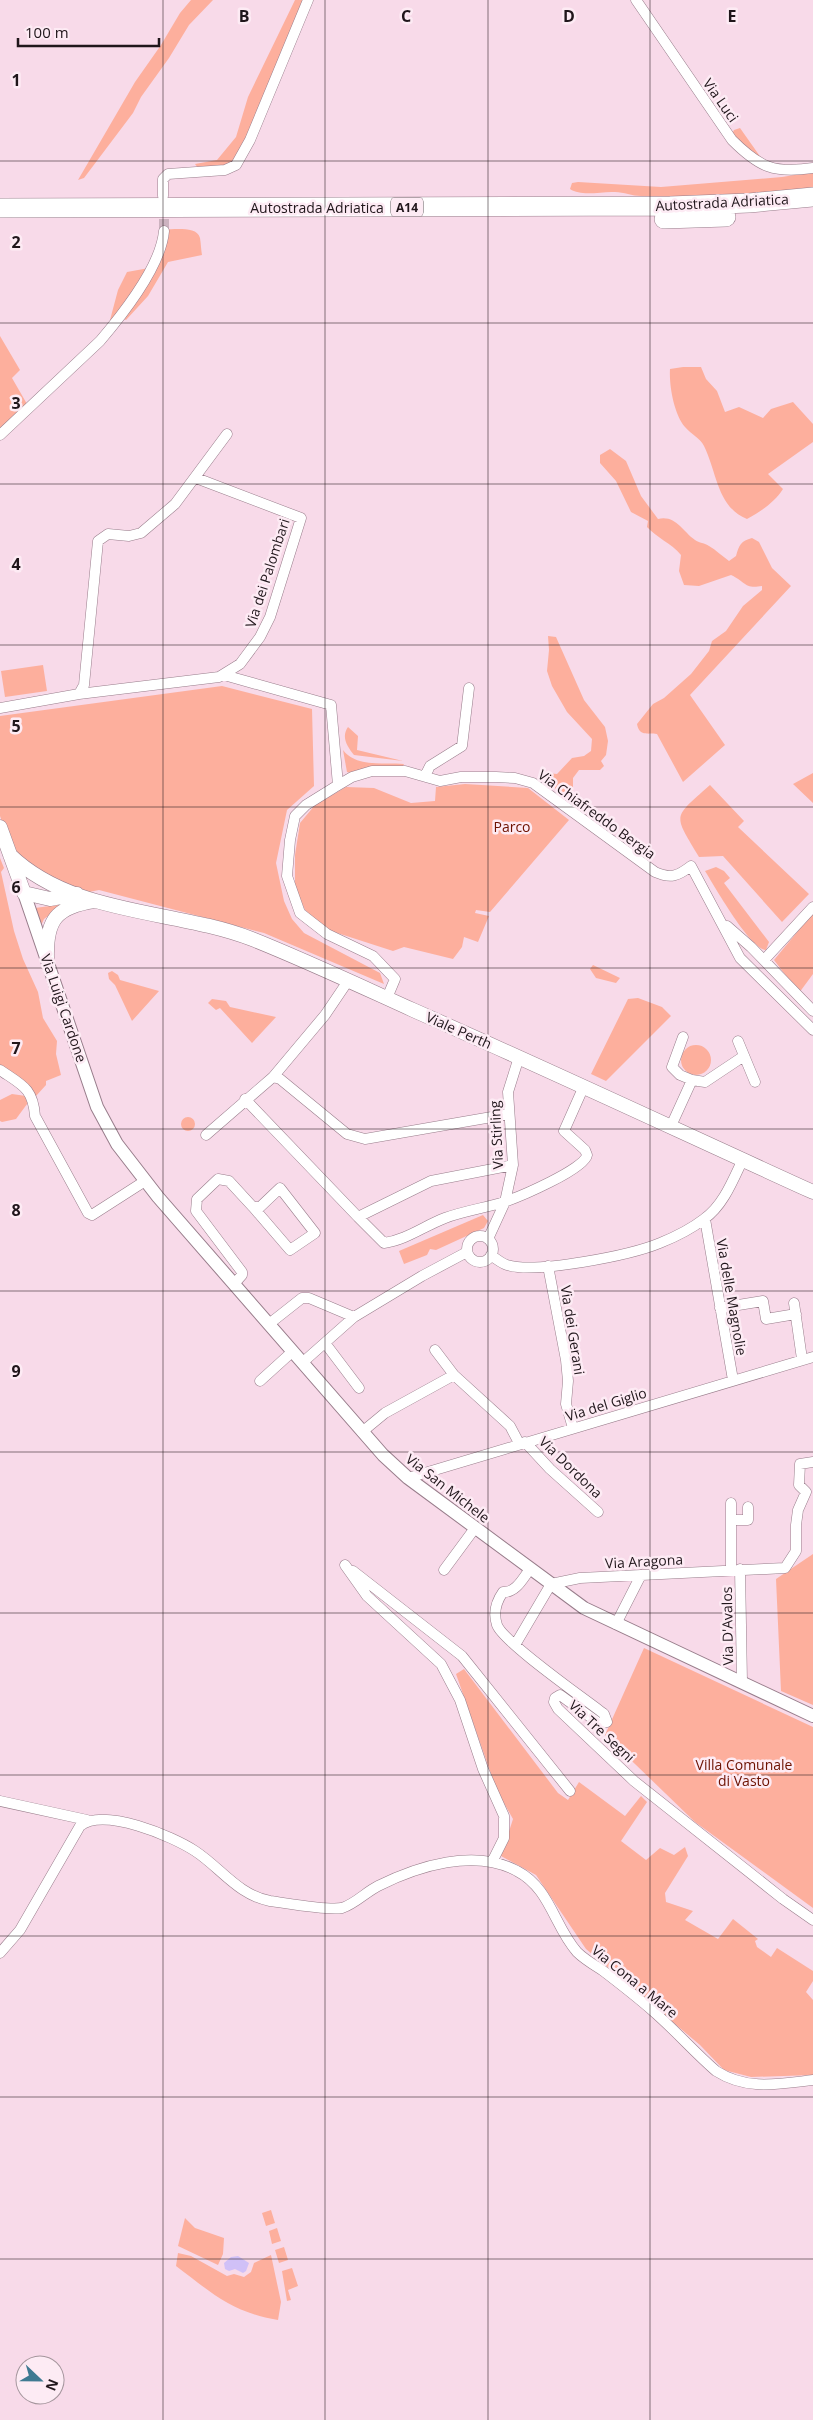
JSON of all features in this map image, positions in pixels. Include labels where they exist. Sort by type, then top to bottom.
[{"type":"highway","name":"Autostrada Adriatica","points":[[0,208],[670,206],[813,197]]},
{"type":"highway","name":"Autostrada Adriatica","points":[[0,220],[684,218],[813,210]]},
{"type":"main road","name":"Via Luigi Cardone","points":[[0,827],[6,852],[24,893]]},
{"type":"main road","name":"Viale Perth","points":[[6,852],[24,868],[54,884],[95,900],[250,938],[584,1086],[813,1192]]},
{"type":"main road","points":[[24,893],[31,887],[54,884]]},
{"type":"main road","points":[[24,893],[50,899],[79,894]]},
{"type":"main road","name":"Viale Perth","points":[[47,958],[47,936],[50,924],[73,904],[95,900]]},
{"type":"street","points":[[163,196],[163,179],[168,174],[225,170],[236,165],[250,140],[308,0]]},
{"type":"street","name":"Via Luci","points":[[636,0],[732,140],[746,154],[764,166],[783,171],[813,168]]},
{"type":"street","points":[[0,435],[100,341],[114,324],[154,263],[164,231]]},
{"type":"street","points":[[79,694],[84,685],[98,541],[108,534],[129,536],[141,533],[175,504],[227,434]]},
{"type":"street","name":"Via dei Palombari","points":[[0,708],[79,694],[204,680],[224,675],[240,664],[260,637],[270,617],[301,518],[196,478]]},
{"type":"street","points":[[224,675],[331,705],[338,785]]},
{"type":"street","points":[[425,776],[430,766],[462,746],[469,688]]},
{"type":"street","name":"Via Chiafreddo Bergia","points":[[387,998],[395,979],[373,956],[327,934],[300,913],[287,876],[290,840],[295,816],[306,805],[338,785],[352,777],[372,771],[405,770],[440,781],[461,777],[496,777],[526,780],[602,832],[655,872],[672,877],[678,876],[691,866],[718,917]]},
{"type":"street","name":"Via Luigi Cardone","points":[[24,893],[98,1107],[117,1144],[145,1181]]},
{"type":"street","points":[[764,960],[813,907]]},
{"type":"street","points":[[718,917],[764,960],[813,1011]]},
{"type":"street","points":[[718,917],[740,958],[813,1030]]},
{"type":"street","points":[[739,953],[740,948],[746,945]]},
{"type":"street","points":[[206,1135],[273,1077],[325,1015],[348,981]]},
{"type":"street","points":[[683,1037],[672,1067],[680,1075],[692,1080],[705,1082],[744,1056]]},
{"type":"street","points":[[738,1041],[756,1082]]},
{"type":"street","name":"Via Stirling","points":[[488,1239],[505,1202],[513,1165],[508,1092],[519,1057]]},
{"type":"street","points":[[0,1070],[29,1090],[34,1102],[35,1116],[88,1213],[92,1214],[145,1181]]},
{"type":"street","points":[[273,1077],[280,1079],[347,1134],[355,1138],[365,1139],[509,1114]]},
{"type":"street","points":[[671,1126],[692,1080]]},
{"type":"street","points":[[246,1099],[384,1243],[395,1242],[455,1214],[505,1202],[550,1182],[586,1159],[587,1152],[564,1132],[584,1086]]},
{"type":"street","points":[[491,1256],[509,1265],[548,1266],[636,1252],[661,1243],[704,1219],[724,1197],[743,1160]]},
{"type":"street","points":[[358,1217],[431,1181],[513,1165]]},
{"type":"street","points":[[234,1284],[242,1275],[242,1272],[198,1215],[197,1199],[218,1180],[229,1181],[290,1250],[315,1233],[280,1188],[260,1207],[253,1207]]},
{"type":"street","name":"Via San Michele","points":[[145,1181],[362,1432],[408,1478],[584,1608],[813,1716]]},
{"type":"street","name":"Via delle Magnolie","points":[[704,1219],[733,1380]]},
{"type":"street","points":[[481,1236],[488,1239],[493,1247],[491,1256],[480,1262],[472,1259],[468,1252],[468,1244],[473,1238],[481,1236]]},
{"type":"street","points":[[302,1364],[354,1317],[422,1276],[468,1252]]},
{"type":"street","name":"Via dei Gerani","points":[[548,1266],[566,1360],[568,1381],[566,1404],[573,1428]]},
{"type":"street","points":[[269,1324],[302,1298],[309,1298],[354,1317]]},
{"type":"street","points":[[720,1308],[763,1301],[766,1318],[796,1314]]},
{"type":"street","points":[[794,1303],[802,1359]]},
{"type":"street","points":[[324,1343],[359,1388]]},
{"type":"street","name":"Via Dordona","points":[[436,1350],[454,1374],[510,1426],[522,1442],[550,1469],[598,1512]]},
{"type":"street","points":[[260,1381],[292,1352]]},
{"type":"street","name":"Via del Giglio","points":[[408,1478],[522,1442],[813,1357]]},
{"type":"street","points":[[362,1432],[384,1413],[454,1374]]},
{"type":"street","name":"Via Aragona","points":[[551,1584],[580,1578],[785,1568],[796,1551],[798,1510],[806,1492],[799,1485],[800,1464],[813,1462]]},
{"type":"street","name":"Via D'Avalos","points":[[731,1503],[742,1682]]},
{"type":"street","points":[[731,1520],[748,1520],[748,1507]]},
{"type":"street","points":[[444,1570],[475,1528]]},
{"type":"street","points":[[492,1862],[504,1838],[504,1816],[486,1777],[460,1700],[441,1664],[367,1596],[345,1564],[462,1656],[570,1791]]},
{"type":"street","points":[[530,1569],[511,1592],[503,1592],[497,1603],[495,1616],[498,1627],[515,1645],[551,1584]]},
{"type":"street","points":[[616,1624],[641,1575]]},
{"type":"street","name":"Via Tre Segni","points":[[515,1645],[604,1714],[607,1722],[600,1724],[564,1696],[557,1696],[554,1702],[568,1719],[634,1781],[782,1899],[813,1920]]},
{"type":"street","name":"Via Cona a Mare","points":[[0,1801],[87,1820],[97,1819],[119,1822],[158,1833],[194,1851],[246,1893],[256,1898],[314,1907],[343,1908],[380,1886],[412,1872],[469,1860],[492,1862],[516,1870],[532,1880],[543,1893],[578,1952],[653,2011],[716,2071],[728,2079],[749,2085],[813,2080]]},
{"type":"street","points":[[0,1953],[20,1930],[80,1826],[87,1820]]},
{"type":"green space","points":[[191,0],[213,0],[189,25],[169,58],[141,97],[133,113],[84,178],[78,180],[135,82],[161,45],[180,13]]},
{"type":"green space","points":[[295,0],[305,0],[264,101],[234,162],[226,168],[198,168],[195,164],[217,160],[236,137],[248,97]]},
{"type":"green space","points":[[740,128],[764,162],[737,142],[732,134],[734,130]]},
{"type":"green space","points":[[813,172],[813,189],[749,195],[662,197],[638,196],[615,192],[580,193],[570,189],[572,183],[578,182],[661,187],[782,177]]},
{"type":"green space","points":[[166,229],[186,229],[198,234],[202,255],[168,262],[148,296],[126,320],[124,319],[119,324],[110,320],[118,290],[127,272],[149,268]]},
{"type":"green space","points":[[0,336],[20,370],[12,378],[27,404],[0,430]]},
{"type":"green space","points":[[701,367],[706,379],[717,391],[725,412],[739,407],[763,418],[771,409],[793,402],[813,424],[813,442],[768,474],[783,489],[771,503],[747,519],[729,506],[719,488],[704,446],[685,427],[678,415],[671,391],[670,369]]},
{"type":"green space","points":[[610,449],[626,461],[641,496],[658,519],[670,519],[695,540],[714,549],[729,561],[736,556],[741,544],[752,538],[759,542],[772,568],[791,586],[690,695],[725,745],[683,782],[657,734],[642,732],[637,724],[653,704],[664,698],[691,674],[709,651],[712,641],[726,631],[743,606],[762,590],[762,586],[748,586],[731,575],[699,586],[684,585],[679,571],[681,555],[647,527],[648,521],[631,512],[616,481],[600,463],[600,455]]},
{"type":"green space","points":[[548,636],[556,637],[584,700],[605,727],[608,741],[606,755],[601,761],[604,766],[600,770],[579,770],[573,778],[573,800],[570,803],[560,797],[547,773],[557,774],[572,758],[584,756],[591,751],[592,739],[567,712],[552,686],[547,671]]},
{"type":"green space","points":[[43,665],[47,691],[5,697],[1,671]]},
{"type":"green space","points":[[222,686],[312,709],[314,786],[287,810],[276,863],[284,901],[292,919],[304,933],[380,973],[384,984],[264,933],[99,890],[79,894],[15,859],[0,816],[0,716]]},
{"type":"green space","points":[[348,727],[358,736],[357,750],[403,761],[354,755],[347,745],[345,738]]},
{"type":"green space","points":[[343,750],[355,760],[363,762],[404,764],[403,766],[351,773],[347,772]]},
{"type":"green space","points":[[813,773],[813,803],[793,784]]},
{"type":"green space","name":"Parco","points":[[465,784],[528,788],[569,820],[490,912],[476,910],[475,913],[489,916],[478,942],[464,937],[462,947],[453,959],[404,947],[393,951],[328,930],[305,910],[295,888],[295,855],[300,823],[315,805],[346,787],[374,788],[411,803],[435,801],[436,787]]},
{"type":"green space","points":[[710,785],[744,821],[738,827],[809,894],[782,922],[723,856],[699,857],[684,832],[680,817],[683,811]]},
{"type":"green space","points":[[0,858],[4,868],[1,872],[14,931],[23,959],[38,992],[43,1018],[57,1041],[56,1054],[61,1075],[46,1081],[46,1085],[36,1096],[0,1067]]},
{"type":"green space","points":[[716,867],[724,871],[730,878],[724,883],[769,942],[766,950],[759,947],[742,929],[724,903],[705,871]]},
{"type":"green space","points":[[65,904],[44,919],[39,930],[35,908]]},
{"type":"green space","points":[[813,913],[813,974],[799,993],[774,960]]},
{"type":"green space","points":[[593,965],[620,978],[616,983],[596,978],[590,969]]},
{"type":"green space","points":[[112,971],[118,975],[120,980],[159,991],[132,1021],[115,985],[109,979],[108,973]]},
{"type":"green space","points":[[638,998],[662,1007],[671,1016],[606,1081],[591,1074],[628,999]]},
{"type":"green space","points":[[212,999],[226,1001],[230,1007],[276,1017],[252,1043],[220,1008],[216,1010],[208,1003]]},
{"type":"green space","points":[[696,1045],[707,1049],[711,1060],[707,1071],[696,1075],[685,1071],[681,1060],[685,1049]]},
{"type":"green space","points":[[22,1086],[30,1100],[16,1119],[0,1121],[0,1100],[12,1094],[26,1096]]},
{"type":"green space","points":[[185,1117],[191,1117],[195,1124],[191,1131],[185,1131],[181,1127],[181,1121]]},
{"type":"green space","points":[[483,1215],[488,1221],[484,1228],[436,1250],[430,1249],[427,1255],[404,1264],[399,1251]]},
{"type":"green space","points":[[813,1554],[813,1705],[781,1691],[776,1579]]},
{"type":"green space","name":"Villa Comunale di Vasto","points":[[644,1648],[813,1727],[813,1908],[695,1822],[605,1735]]},
{"type":"green space","points":[[464,1669],[558,1793],[568,1800],[579,1782],[625,1816],[641,1796],[647,1802],[621,1841],[646,1860],[660,1848],[674,1855],[685,1847],[688,1856],[665,1893],[666,1902],[693,1911],[685,1920],[718,1939],[733,1919],[758,1939],[755,1941],[757,1947],[771,1957],[777,1948],[813,1971],[813,1981],[806,1992],[813,2000],[813,2075],[751,2077],[724,2070],[700,2045],[586,1949],[536,1875],[501,1856],[513,1819],[497,1791],[456,1674]]},
{"type":"green space","points":[[271,2210],[275,2223],[266,2226],[262,2213]]},
{"type":"green space","points":[[185,2218],[195,2228],[224,2238],[223,2254],[218,2265],[178,2246]]},
{"type":"green space","points":[[277,2228],[281,2241],[272,2244],[269,2231]]},
{"type":"green space","points":[[284,2247],[288,2260],[279,2263],[275,2250]]},
{"type":"green space","points":[[178,2253],[191,2256],[227,2276],[234,2274],[244,2277],[251,2272],[254,2263],[271,2255],[281,2302],[278,2320],[247,2312],[212,2293],[176,2266]]},
{"type":"green space","points":[[292,2268],[298,2286],[288,2290],[291,2300],[287,2301],[282,2271]]},
{"type":"shaded area","points":[[238,2256],[249,2263],[246,2271],[243,2273],[235,2269],[229,2271],[225,2269],[224,2263],[231,2257]]},
{"type":"tunnel","points":[[164,204],[164,231]]}]
